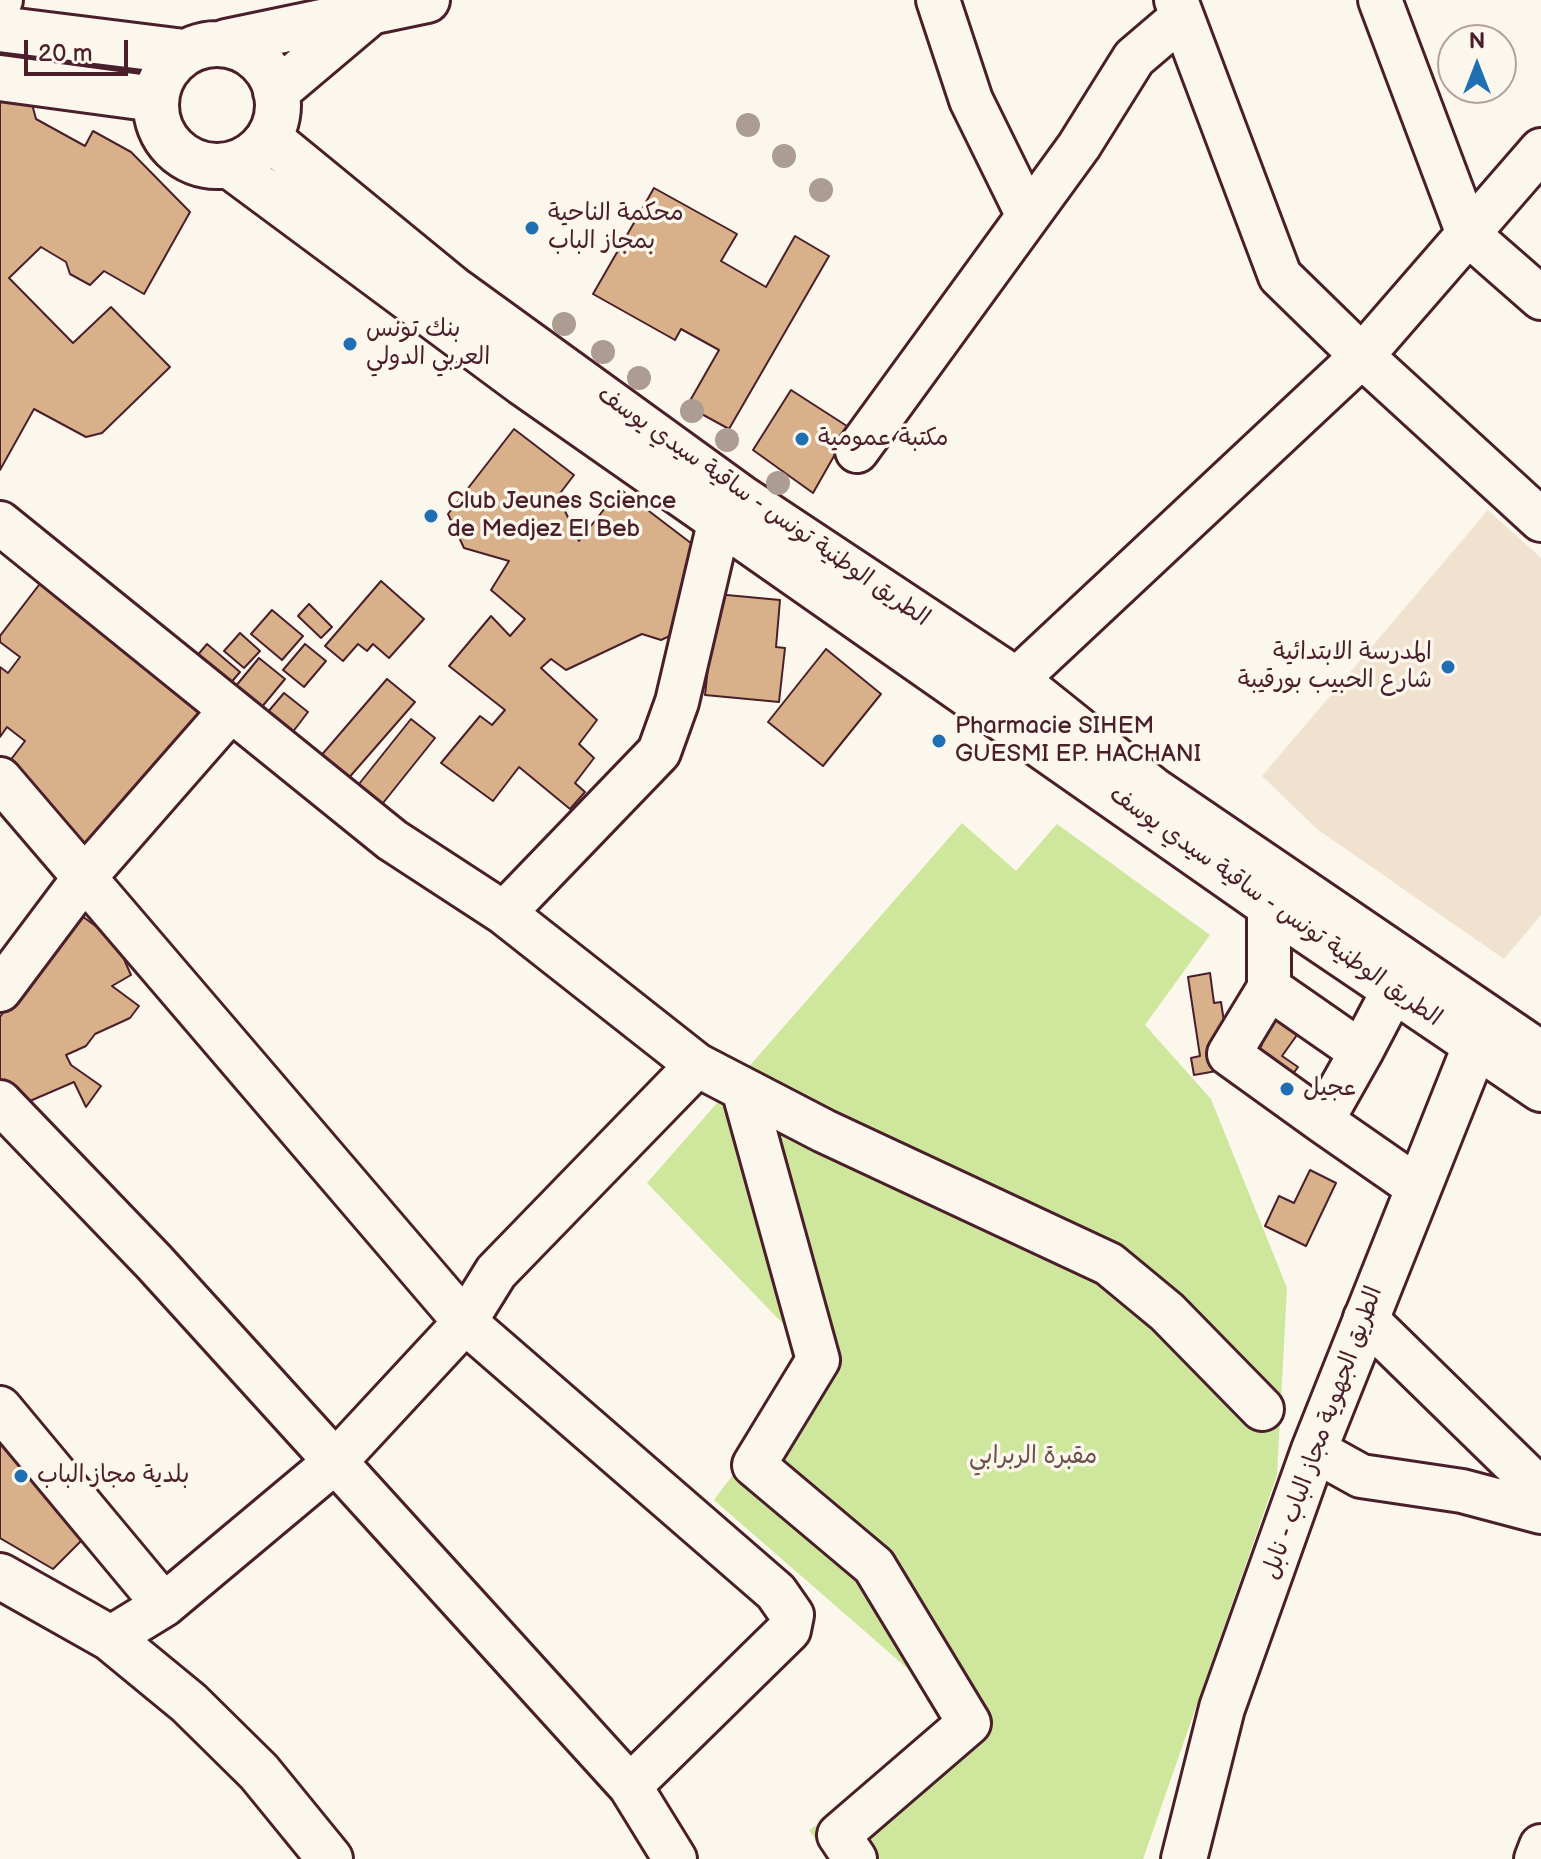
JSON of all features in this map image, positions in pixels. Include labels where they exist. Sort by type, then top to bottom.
[{"type":"main road","points":[[0,29],[184,52],[402,5]]},
{"type":"main road","points":[[276,92],[402,5]]},
{"type":"main road","points":[[184,52],[160,79],[155,99],[162,133],[173,147],[205,165],[229,165],[250,157],[270,139],[276,122],[276,92],[262,62],[250,52],[226,42]]},
{"type":"main road","points":[[0,78],[155,99]]},
{"type":"main road","name":"الطريق الوطنية تونس - ساقية سيدي يوسف","points":[[270,139],[478,307],[740,497],[1016,680],[1153,790],[1481,1031],[1541,1089]]},
{"type":"main road","name":"الطريق الوطنية تونس - ساقية سيدي يوسف","points":[[229,165],[523,383],[1393,991],[1541,1054]]},
{"type":"main road","name":"الطريق الجهوية مجاز الباب - نابل","points":[[1184,1859],[1222,1708],[1314,1450],[1481,1031]]},
{"type":"main road","points":[[0,1576],[110,1638],[189,1703],[259,1772],[330,1859]]},
{"type":"street","points":[[938,0],[971,100],[1028,216]]},
{"type":"street","points":[[1380,0],[1468,234],[1541,298]]},
{"type":"street","points":[[857,451],[1079,146],[1134,58],[1179,9],[1280,276],[1362,356],[1539,514]]},
{"type":"street","points":[[1016,680],[1362,356],[1541,150]]},
{"type":"street","points":[[504,913],[659,752],[677,702],[720,519]]},
{"type":"street","points":[[0,523],[392,840],[504,913],[697,1065],[1109,1264],[1167,1312],[1262,1409]]},
{"type":"street","points":[[0,990],[84,878],[231,710]]},
{"type":"street","points":[[0,779],[465,1322],[776,1592],[792,1615],[789,1630],[630,1786]]},
{"type":"street","points":[[1269,905],[1269,988],[1229,1054],[1417,1187]]},
{"type":"street","points":[[1269,988],[1361,1052]]},
{"type":"street","points":[[1322,1121],[1393,991]]},
{"type":"street","points":[[110,1638],[164,1605],[336,1461],[465,1322],[496,1272],[697,1065]]},
{"type":"street","points":[[743,1089],[818,1360],[754,1465],[874,1566],[969,1723],[839,1835],[855,1859]]},
{"type":"street","points":[[0,1102],[336,1461],[630,1786],[675,1859]]},
{"type":"street","points":[[1365,1318],[1541,1490]]},
{"type":"street","points":[[0,1408],[164,1605]]},
{"type":"street","points":[[1314,1450],[1361,1476],[1462,1491],[1541,1512]]},
{"type":"street","points":[[1536,1859],[1541,1846]]},
{"type":"shaded area","name":"المدرسة الابتدائية شارع الحبيب بورقيبة","points":[[1488,510],[1541,558],[1541,915],[1504,959],[1317,829],[1262,776]]},
{"type":"green space","name":"مقبرة الربرابي","points":[[962,823],[1016,871],[1057,824],[1210,935],[1145,1025],[1211,1099],[1287,1288],[1277,1475],[1143,1859],[829,1859],[809,1830],[969,1722],[714,1500],[818,1360],[647,1183]]},
{"type":"building","points":[[28,89],[36,119],[85,146],[93,131],[131,152],[190,212],[144,294],[104,271],[90,285],[70,274],[66,262],[41,247],[9,278],[73,343],[111,307],[170,367],[102,433],[86,437],[34,409],[0,470],[0,97]]},
{"type":"building","points":[[654,188],[737,234],[721,261],[766,287],[795,236],[829,256],[729,429],[687,406],[719,350],[681,329],[675,340],[593,294]]},
{"type":"building","name":"مكتبة عمومية","points":[[791,390],[850,428],[813,493],[753,450]]},
{"type":"building","points":[[514,429],[574,475],[558,496],[579,541],[620,489],[700,550],[674,634],[661,640],[642,634],[566,670],[551,659],[541,668],[597,720],[579,744],[594,758],[575,783],[585,792],[570,809],[519,767],[493,801],[441,763],[480,716],[492,725],[505,710],[449,666],[491,616],[510,636],[525,619],[491,590],[509,561],[464,548],[448,514]]},
{"type":"building","points":[[45,577],[213,706],[93,861],[0,774],[25,741],[7,727],[0,737],[0,667],[8,673],[20,657],[0,642],[0,636]]},
{"type":"building","points":[[381,581],[424,619],[389,658],[373,644],[367,651],[358,644],[343,661],[325,646]]},
{"type":"building","points":[[716,594],[780,600],[776,647],[785,648],[779,702],[705,695]]},
{"type":"building","points":[[309,604],[332,627],[321,638],[298,616]]},
{"type":"building","points":[[272,610],[303,636],[282,660],[251,634]]},
{"type":"building","points":[[240,633],[260,651],[244,668],[224,651]]},
{"type":"building","points":[[207,644],[240,672],[224,691],[190,664]]},
{"type":"building","points":[[305,644],[326,661],[304,687],[283,670]]},
{"type":"building","points":[[826,649],[881,694],[823,766],[768,722]]},
{"type":"building","points":[[259,658],[285,679],[261,708],[235,687]]},
{"type":"building","points":[[387,679],[415,702],[340,788],[313,765]]},
{"type":"building","points":[[284,693],[308,712],[292,733],[267,713]]},
{"type":"building","points":[[411,719],[435,738],[375,813],[351,794]]},
{"type":"building","points":[[82,916],[116,941],[131,975],[112,986],[139,1006],[130,1018],[95,1034],[86,1046],[66,1055],[71,1065],[101,1086],[86,1107],[74,1082],[30,1101],[0,1080],[0,1017],[67,923]]},
{"type":"building","points":[[1210,973],[1214,1003],[1221,1002],[1229,1054],[1222,1070],[1194,1075],[1191,1058],[1200,1056],[1188,977]]},
{"type":"building","points":[[1270,996],[1307,1021],[1282,1056],[1298,1067],[1273,1102],[1238,1078],[1262,1045],[1244,1032]]},
{"type":"building","points":[[1310,1170],[1336,1183],[1306,1246],[1265,1226],[1279,1196],[1294,1203]]},
{"type":"building","name":"بلدية مجاز الباب","points":[[0,1415],[85,1537],[53,1569],[0,1538]]},
{"type":"place","name":"محكمة الناحية بمجاز الباب","points":[[532,228]]},
{"type":"place","name":"بنك تونس العربي الدولي","points":[[350,344]]},
{"type":"place","name":"مكتبة عمومية","points":[[802,439]]},
{"type":"place","name":"Club Jeunes Science de Medjez El Beb","points":[[431,516]]},
{"type":"place","name":"المدرسة الابتدائية شارع الحبيب بورقيبة","points":[[1448,667]]},
{"type":"place","name":"Pharmacie SIHEM GUESMI EP. HACHANI","points":[[939,741]]},
{"type":"place","name":"عجيل","points":[[1287,1089]]},
{"type":"place","name":"بلدية مجاز الباب","points":[[21,1476]]}]
